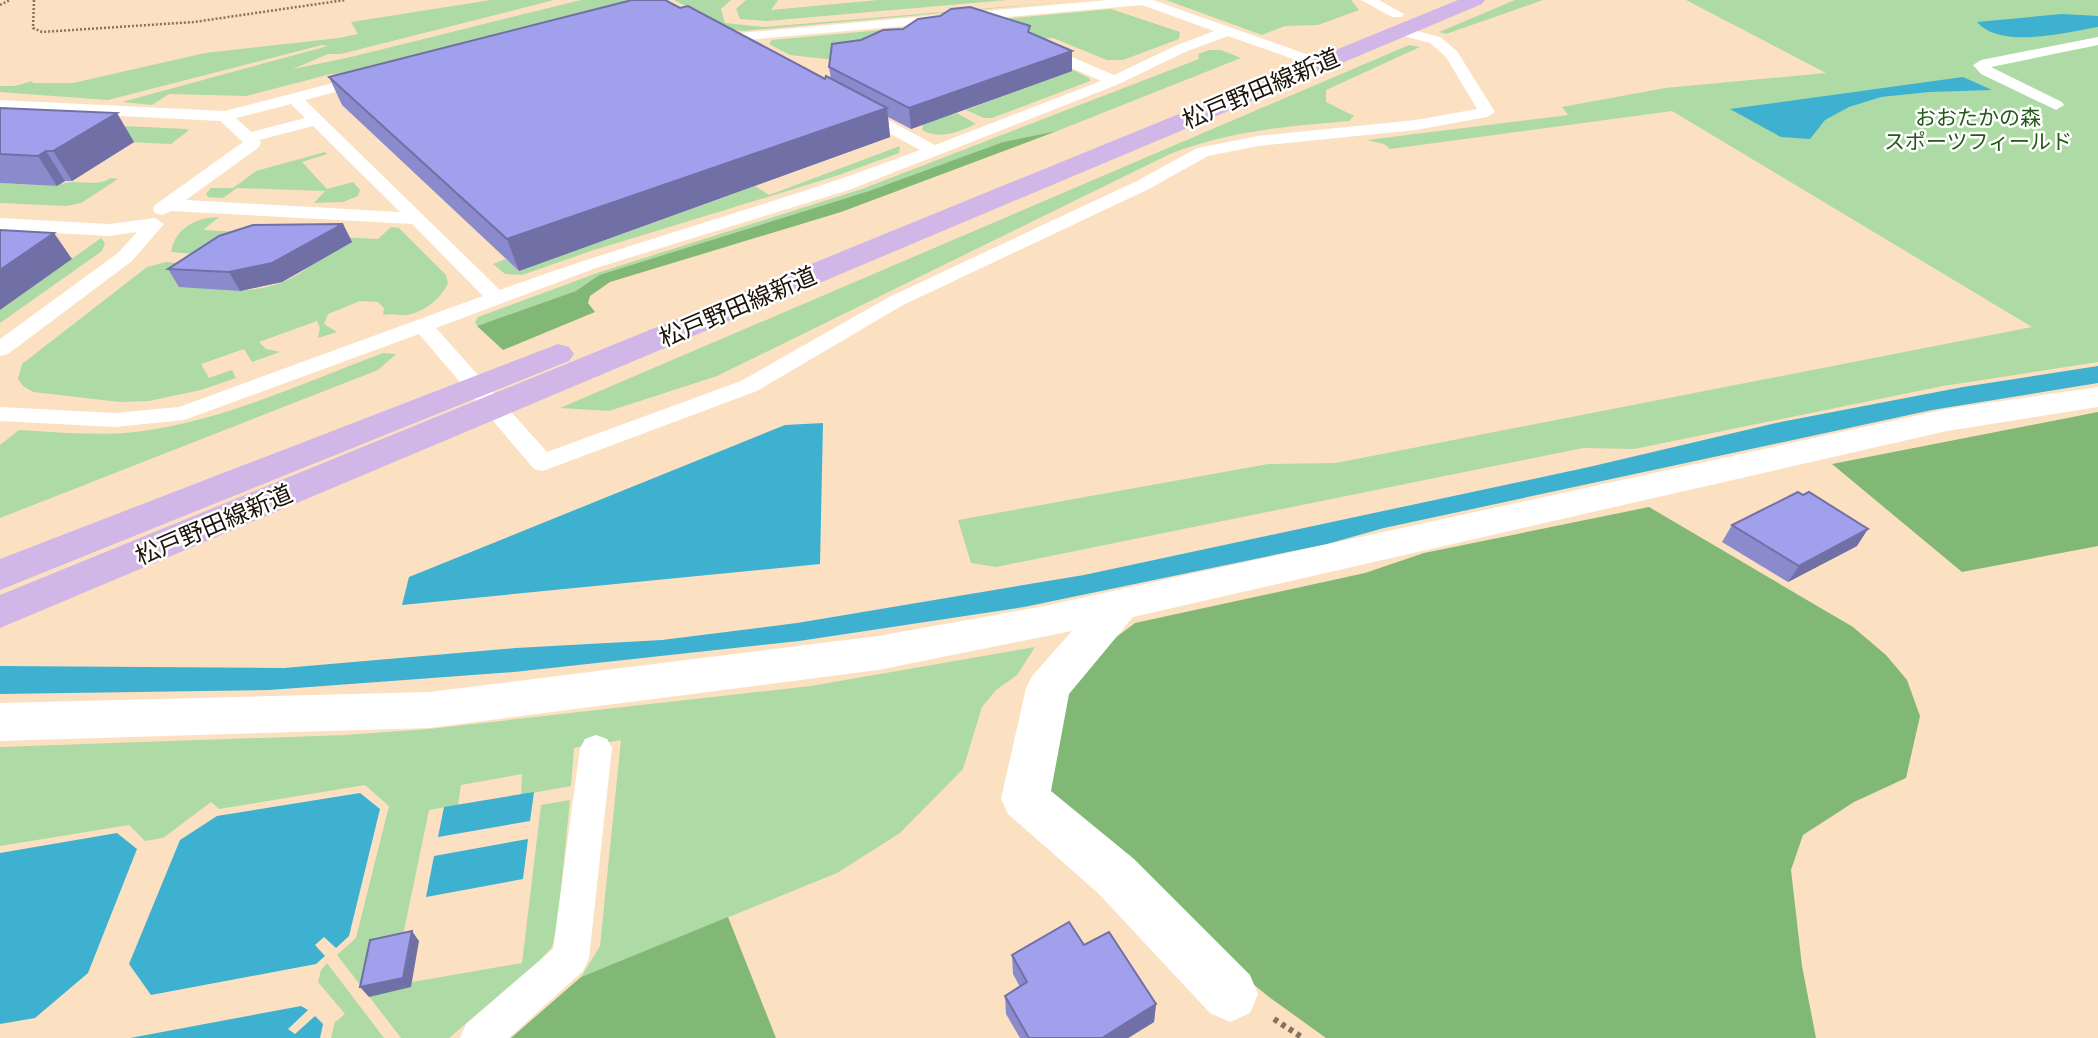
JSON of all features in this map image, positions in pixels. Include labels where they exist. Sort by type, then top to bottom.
[{"type":"main road","name":"松戸野田線新道","points":[[0,575],[570,363],[1321,64],[1399,22],[1432,0]]},
{"type":"main road","name":"松戸野田線新道","points":[[0,612],[570,363],[1295,55],[1475,0]]},
{"type":"street","points":[[0,722],[429,710],[878,653],[1119,606],[1947,420],[2098,397]]},
{"type":"street","points":[[1119,606],[1048,688],[1025,799],[1116,876],[1230,994]]},
{"type":"lane","points":[[424,327],[543,463],[749,386],[896,301],[1143,185],[1203,152],[1258,141],[1416,125],[1487,112],[1452,54],[1435,40],[1399,22],[1368,0]]},
{"type":"lane","points":[[748,51],[718,35],[1143,1],[1321,64]]},
{"type":"lane","points":[[0,414],[118,422],[174,415],[424,327],[589,264],[844,186],[1114,81],[1180,49],[1227,31]]},
{"type":"lane","points":[[2056,105],[1986,71],[1981,65],[2098,41]]},
{"type":"lane","points":[[1039,48],[1114,81]]},
{"type":"lane","points":[[0,105],[225,116],[386,74]]},
{"type":"lane","points":[[294,98],[497,298]]},
{"type":"lane","points":[[846,104],[932,150]]},
{"type":"lane","points":[[0,349],[125,257],[155,224],[166,205],[253,143],[225,116]]},
{"type":"lane","points":[[248,138],[317,120]]},
{"type":"lane","points":[[166,205],[416,219]]},
{"type":"lane","points":[[0,224],[109,230],[155,224]]},
{"type":"lane","points":[[480,1038],[570,958],[596,748]]},
{"type":"path","points":[[0,5],[10,0]]},
{"type":"path","points":[[34,0],[33,28],[42,32],[115,29],[243,17],[345,0]]},
{"type":"green space","points":[[491,0],[554,0],[341,54],[328,54],[293,69],[581,0],[652,0],[358,76],[331,74],[246,96],[169,94],[152,105],[122,102],[328,46],[322,45],[108,100],[0,92],[0,86],[15,86],[32,81],[73,83],[205,53],[339,38],[358,34],[351,22]]},
{"type":"green space","points":[[674,0],[731,0],[721,9],[725,23],[765,27],[1086,0],[743,31],[729,29]]},
{"type":"green space","points":[[746,0],[778,0],[771,10],[878,0],[1007,0],[767,21],[740,19],[736,9]]},
{"type":"green space","points":[[1166,0],[1351,0],[1359,10],[1318,25],[1285,26],[1262,35]]},
{"type":"green space","points":[[1515,0],[1543,0],[1446,34],[1439,32]]},
{"type":"green space","name":"おおたかの森 スポーツフィールド","points":[[1686,0],[2098,0],[2098,362],[1943,386],[1634,449],[1583,448],[996,567],[971,563],[958,520],[1268,464],[1336,463],[2032,327],[1672,111],[1390,149],[1384,144],[1367,140],[1568,115],[1562,107],[1665,88],[1826,73]]},
{"type":"green space","points":[[1111,9],[1180,32],[1179,39],[1123,60],[1107,60],[1053,38],[827,59],[790,55],[769,44],[772,40]]},
{"type":"green space","points":[[1409,45],[1420,47],[1326,90],[1326,102],[1354,116],[1349,121],[1236,135],[1170,154],[717,376],[609,411],[560,408]]},
{"type":"green space","points":[[1221,50],[1241,58],[1057,131],[1003,142],[869,191],[599,275],[576,291],[477,326],[475,322],[478,317],[597,273],[862,189],[1199,59],[1198,54]]},
{"type":"green space","points":[[1073,70],[1090,81],[992,118],[984,118],[966,110]]},
{"type":"green space","points":[[957,113],[976,124],[942,135],[922,130],[923,124]]},
{"type":"green space","points":[[1,120],[189,130],[171,144],[0,136]]},
{"type":"green space","points":[[1057,131],[841,212],[610,282],[590,296],[588,303],[595,312],[503,350],[477,326],[576,291],[599,275],[869,191],[1003,142]]},
{"type":"green space","points":[[900,146],[899,153],[836,176],[594,250],[522,275],[505,274],[493,264],[506,259],[519,271],[755,186],[769,195]]},
{"type":"green space","points":[[325,152],[327,154],[302,162],[327,189],[353,182],[360,190],[358,196],[343,202],[314,203],[325,191],[237,188],[223,198],[208,197],[206,194],[211,188],[233,188],[256,171]]},
{"type":"green space","points":[[118,179],[81,203],[67,206],[0,203],[0,183],[57,186]]},
{"type":"green space","points":[[219,217],[203,230],[378,239],[391,227],[399,228],[446,275],[448,283],[431,304],[412,314],[383,315],[384,308],[378,302],[360,301],[328,314],[324,324],[337,332],[318,338],[320,328],[317,321],[259,342],[266,349],[280,352],[252,362],[244,349],[201,364],[209,378],[232,370],[236,378],[201,390],[149,401],[120,402],[33,392],[23,386],[18,379],[22,364],[147,267],[166,262],[215,266],[228,290],[239,290],[272,286],[293,277],[312,264],[171,252],[182,230],[203,219]]},
{"type":"green space","points":[[101,238],[105,243],[102,251],[0,323],[0,310]]},
{"type":"green space","points":[[383,353],[396,354],[378,370],[0,518],[0,445],[19,430],[112,434],[174,426],[265,399]]},
{"type":"green space","points":[[2098,412],[2098,546],[1962,572],[1832,464]]},
{"type":"green space","points":[[1649,507],[1853,627],[1886,655],[1907,680],[1920,716],[1906,778],[1854,802],[1803,835],[1791,870],[1802,966],[1816,1038],[1326,1038],[1269,997],[1182,926],[1049,794],[1069,683],[1091,656],[1135,623],[1365,573],[1424,553]]},
{"type":"green space","points":[[1035,647],[1017,675],[996,690],[982,707],[963,769],[900,833],[837,873],[581,977],[600,946],[621,740],[574,748],[571,786],[521,795],[522,774],[461,785],[458,805],[429,810],[401,945],[410,988],[412,982],[522,963],[541,805],[570,800],[557,929],[552,947],[449,1038],[401,1038],[337,955],[356,938],[389,806],[365,785],[219,809],[211,802],[163,838],[145,841],[129,825],[0,846],[0,747],[345,735],[429,729],[811,686]]},
{"type":"green space","points":[[728,917],[776,1038],[511,1038],[581,977]]},
{"type":"green space","points":[[327,963],[384,1038],[331,1038],[335,1022],[345,1014],[318,982],[321,970]]},
{"type":"water","points":[[2062,14],[2098,16],[2098,27],[2052,35],[2018,37],[1988,30],[1977,22]]},
{"type":"water","points":[[1963,77],[1992,90],[1881,97],[1849,107],[1825,120],[1810,139],[1781,137],[1730,109]]},
{"type":"water","points":[[2098,366],[2098,383],[1932,410],[1384,528],[1327,544],[1024,607],[799,641],[514,672],[269,690],[0,694],[0,666],[284,668],[516,648],[662,640],[797,623],[1084,575],[1589,467],[1776,423],[1963,387]]},
{"type":"water","points":[[823,423],[820,564],[402,605],[409,577],[785,425]]},
{"type":"water","points":[[534,792],[530,821],[438,837],[444,807]]},
{"type":"water","points":[[360,793],[380,809],[349,936],[336,948],[324,937],[315,945],[325,956],[316,964],[151,995],[129,964],[180,840],[217,816]]},
{"type":"water","points":[[117,833],[137,849],[88,973],[35,1018],[0,1024],[0,853]]},
{"type":"water","points":[[528,839],[523,879],[426,897],[434,856]]},
{"type":"water","points":[[301,1006],[308,1010],[288,1029],[295,1034],[315,1016],[323,1024],[320,1038],[130,1038]]},
{"type":"building","points":[[632,0],[665,0],[680,8],[688,6],[825,79],[826,76],[887,108],[507,239],[329,77]]},
{"type":"building","points":[[970,7],[1030,26],[1028,32],[1072,51],[909,108],[829,67],[832,44],[861,40],[883,30],[903,29],[918,19],[940,16],[951,9]]},
{"type":"building","points":[[0,108],[117,113],[53,151],[46,151],[38,156],[0,154]]},
{"type":"building","points":[[343,224],[272,263],[229,272],[168,269],[219,236],[253,225]]},
{"type":"building","points":[[0,230],[54,233],[0,270]]},
{"type":"building","points":[[1798,492],[1803,495],[1809,492],[1868,529],[1799,566],[1732,525]]},
{"type":"building","points":[[1069,922],[1084,945],[1109,932],[1156,1004],[1102,1038],[1029,1038],[1005,996],[1027,982],[1012,955]]},
{"type":"building","points":[[412,931],[403,978],[360,987],[370,940]]}]
